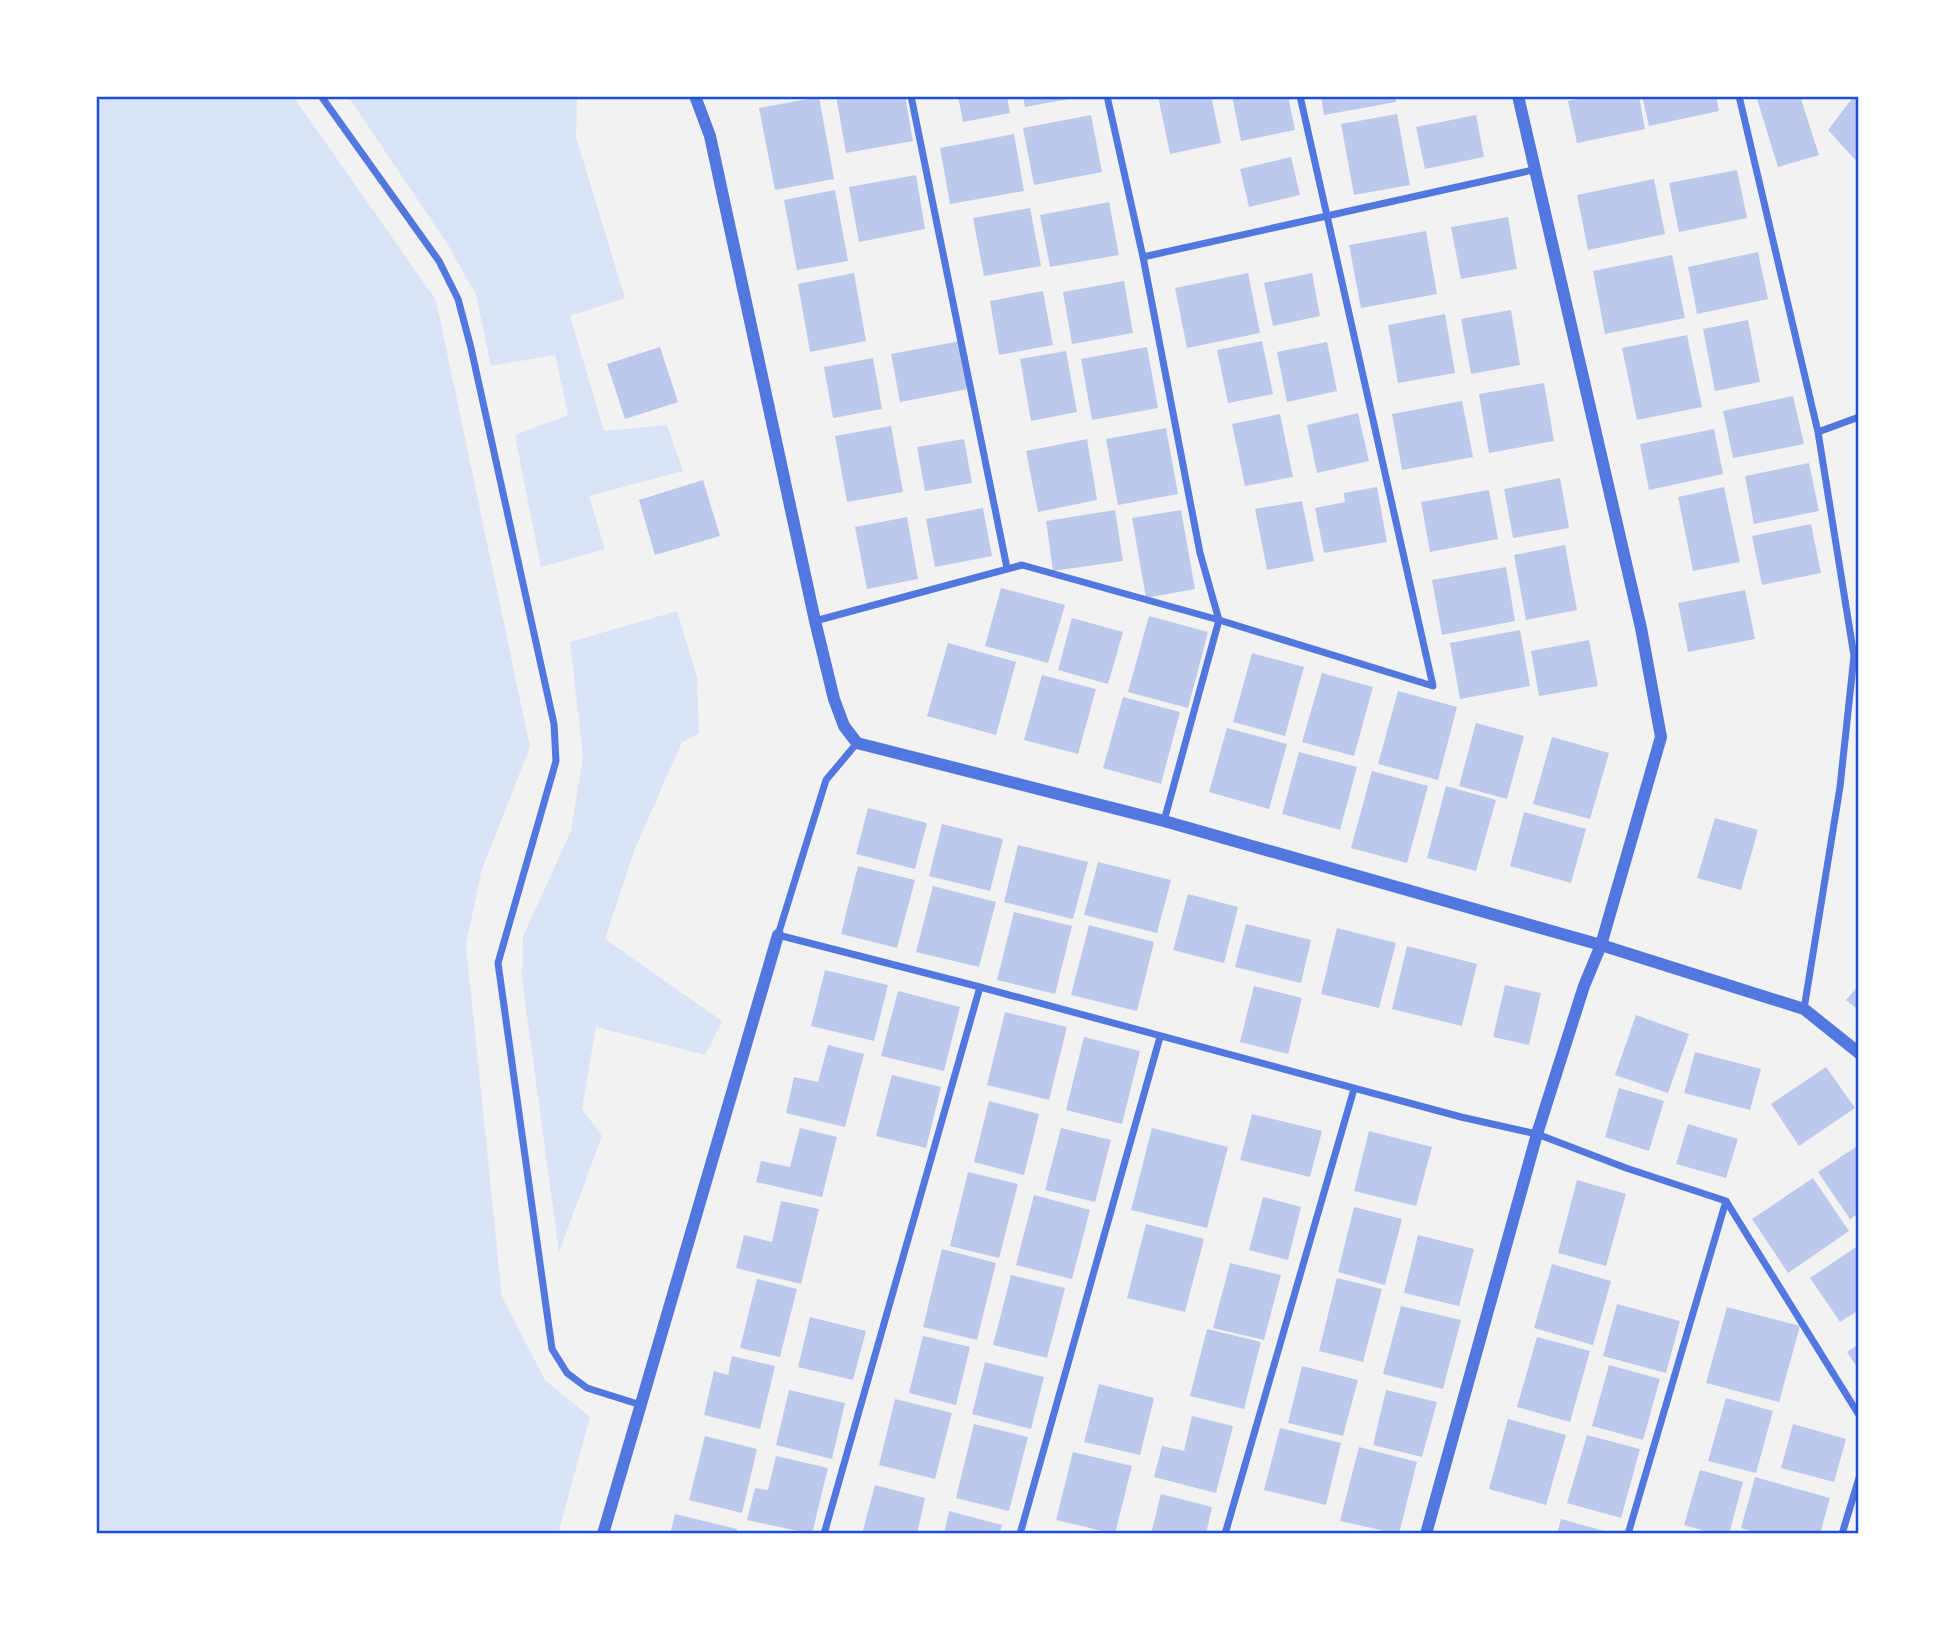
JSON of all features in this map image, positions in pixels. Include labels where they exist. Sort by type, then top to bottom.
[{"type":"street","points":[[321,96],[439,261],[458,299],[471,348],[554,724],[556,761],[498,963],[552,1349],[567,1373],[587,1388],[641,1405]]},
{"type":"street","points":[[695,96],[710,136],[815,621],[844,726],[858,743],[1164,821],[1601,945],[1804,1009],[1859,1053]]},
{"type":"street","points":[[911,96],[1007,568]]},
{"type":"street","points":[[1107,96],[1143,257],[1200,553],[1219,621],[1164,821]]},
{"type":"street","points":[[815,621],[1022,565],[1433,686],[1300,96]]},
{"type":"street","points":[[1426,1534],[1537,1134],[1584,986],[1601,945],[1661,737],[1641,628],[1518,96]]},
{"type":"street","points":[[1739,96],[1818,432],[1854,656],[1840,787],[1804,1009]]},
{"type":"street","points":[[1143,257],[1533,170]]},
{"type":"street","points":[[1818,432],[1859,417]]},
{"type":"street","points":[[603,1534],[826,780],[858,743]]},
{"type":"street","points":[[778,935],[1537,1134],[1626,1168],[1726,1201],[1859,1415]]},
{"type":"street","points":[[824,1534],[980,987]]},
{"type":"street","points":[[1020,1534],[1160,1037]]},
{"type":"street","points":[[1225,1534],[1354,1088]]},
{"type":"street","points":[[1628,1534],[1726,1201]]},
{"type":"street","points":[[1842,1534],[1859,1478]]},
{"type":"shaded area","points":[[96,96],[293,96],[436,300],[530,747],[481,872],[466,945],[502,1297],[545,1380],[590,1417],[558,1534],[96,1534]]},
{"type":"shaded area","points":[[348,96],[577,96],[576,137],[625,298],[570,316],[604,431],[667,425],[683,471],[589,496],[605,549],[541,567],[515,435],[568,415],[555,355],[491,366],[476,295],[448,245]]},
{"type":"shaded area","points":[[677,611],[697,677],[699,734],[682,742],[634,851],[605,939],[722,1021],[705,1055],[596,1027],[582,1109],[602,1136],[559,1252],[522,979],[523,936],[571,831],[583,757],[570,642]]},
{"type":"building","points":[[836,96],[905,96],[913,141],[846,153]]},
{"type":"building","points":[[958,96],[1007,96],[1010,113],[963,122]]},
{"type":"building","points":[[1023,96],[1075,96],[1075,98],[1025,107]]},
{"type":"building","points":[[1158,96],[1211,96],[1221,143],[1170,154]]},
{"type":"building","points":[[1232,96],[1288,96],[1295,130],[1241,141]]},
{"type":"building","points":[[1321,96],[1395,96],[1396,102],[1324,115]]},
{"type":"building","points":[[1592,96],[1639,96],[1645,129],[1577,143],[1568,101]]},
{"type":"building","points":[[1642,96],[1716,96],[1719,111],[1649,126]]},
{"type":"building","points":[[1756,96],[1800,96],[1819,155],[1778,167]]},
{"type":"building","points":[[1854,96],[1859,99],[1859,164],[1828,130]]},
{"type":"building","points":[[819,97],[834,179],[775,190],[759,108]]},
{"type":"building","points":[[1397,114],[1410,185],[1354,195],[1341,124]]},
{"type":"building","points":[[1091,115],[1102,172],[1034,185],[1023,128]]},
{"type":"building","points":[[1476,115],[1484,157],[1425,169],[1416,127]]},
{"type":"building","points":[[1014,134],[1024,191],[950,204],[940,148]]},
{"type":"building","points":[[1291,157],[1300,195],[1249,207],[1240,169]]},
{"type":"building","points":[[1737,170],[1747,218],[1679,232],[1669,183]]},
{"type":"building","points":[[916,175],[925,229],[859,242],[849,187]]},
{"type":"building","points":[[1654,179],[1665,234],[1588,250],[1577,195]]},
{"type":"building","points":[[835,190],[848,261],[797,270],[784,200]]},
{"type":"building","points":[[1109,202],[1119,255],[1050,267],[1040,215]]},
{"type":"building","points":[[1030,208],[1041,266],[984,276],[973,218]]},
{"type":"building","points":[[1508,217],[1517,269],[1461,279],[1451,227]]},
{"type":"building","points":[[1426,231],[1437,294],[1361,308],[1349,245]]},
{"type":"building","points":[[1758,252],[1768,299],[1697,314],[1688,267]]},
{"type":"building","points":[[1672,255],[1685,318],[1605,334],[1593,271]]},
{"type":"building","points":[[854,273],[866,341],[810,352],[798,284]]},
{"type":"building","points":[[1248,273],[1260,333],[1187,348],[1175,288]]},
{"type":"building","points":[[1312,273],[1320,316],[1273,326],[1264,283]]},
{"type":"building","points":[[1124,281],[1133,333],[1072,344],[1063,292]]},
{"type":"building","points":[[1043,291],[1053,345],[999,355],[990,301]]},
{"type":"building","points":[[1511,310],[1520,365],[1471,374],[1461,319]]},
{"type":"building","points":[[1445,314],[1455,373],[1398,383],[1388,325]]},
{"type":"building","points":[[1748,320],[1760,382],[1715,391],[1703,329]]},
{"type":"building","points":[[1687,335],[1702,407],[1637,420],[1622,348]]},
{"type":"building","points":[[960,341],[968,389],[900,402],[891,354]]},
{"type":"building","points":[[1262,341],[1273,394],[1228,403],[1217,350]]},
{"type":"building","points":[[1327,342],[1337,391],[1287,402],[1277,352]]},
{"type":"building","points":[[660,347],[678,402],[625,419],[607,364]]},
{"type":"building","points":[[1147,347],[1158,408],[1092,420],[1081,359]]},
{"type":"building","points":[[1066,351],[1077,412],[1031,421],[1020,359]]},
{"type":"building","points":[[873,358],[882,409],[833,418],[824,367]]},
{"type":"building","points":[[1544,383],[1554,441],[1489,453],[1479,394]]},
{"type":"building","points":[[1793,396],[1804,444],[1733,458],[1723,411]]},
{"type":"building","points":[[1462,401],[1473,457],[1402,470],[1392,414]]},
{"type":"building","points":[[1358,413],[1369,461],[1317,473],[1307,425]]},
{"type":"building","points":[[1280,414],[1293,477],[1245,486],[1232,424]]},
{"type":"building","points":[[891,426],[903,492],[847,502],[835,436]]},
{"type":"building","points":[[1166,428],[1178,494],[1118,505],[1106,439]]},
{"type":"building","points":[[1714,429],[1723,474],[1649,490],[1640,444]]},
{"type":"building","points":[[964,439],[972,483],[925,491],[917,447]]},
{"type":"building","points":[[1087,439],[1097,500],[1038,512],[1026,451]]},
{"type":"building","points":[[1809,463],[1819,511],[1754,524],[1745,476]]},
{"type":"building","points":[[1560,478],[1569,528],[1513,538],[1504,489]]},
{"type":"building","points":[[703,480],[720,536],[655,555],[639,500]]},
{"type":"building","points":[[1377,487],[1387,542],[1324,553],[1315,508],[1345,502],[1344,493]]},
{"type":"building","points":[[1724,487],[1740,562],[1693,571],[1678,497]]},
{"type":"building","points":[[1489,490],[1498,539],[1430,552],[1421,502]]},
{"type":"building","points":[[1302,501],[1314,561],[1267,570],[1255,509]]},
{"type":"building","points":[[983,508],[992,556],[935,567],[926,519]]},
{"type":"building","points":[[1115,510],[1123,561],[1053,571],[1046,521]]},
{"type":"building","points":[[1181,510],[1195,589],[1146,598],[1132,518]]},
{"type":"building","points":[[907,517],[918,579],[867,589],[855,527]]},
{"type":"building","points":[[1811,524],[1821,573],[1762,585],[1752,536]]},
{"type":"building","points":[[1565,545],[1577,610],[1526,620],[1514,555]]},
{"type":"building","points":[[1506,567],[1515,621],[1442,635],[1432,580]]},
{"type":"building","points":[[1001,588],[1065,605],[1048,663],[985,646]]},
{"type":"building","points":[[1745,590],[1755,639],[1688,652],[1678,603]]},
{"type":"building","points":[[1149,616],[1208,632],[1188,708],[1128,692]]},
{"type":"building","points":[[1072,618],[1123,632],[1108,684],[1058,670]]},
{"type":"building","points":[[1520,630],[1530,686],[1460,699],[1450,643]]},
{"type":"building","points":[[1589,640],[1598,686],[1539,696],[1531,651]]},
{"type":"building","points":[[948,643],[1016,662],[996,735],[927,716]]},
{"type":"building","points":[[1252,653],[1304,667],[1285,736],[1233,722]]},
{"type":"building","points":[[1322,673],[1373,687],[1354,756],[1302,742]]},
{"type":"building","points":[[1042,675],[1096,689],[1078,754],[1024,740]]},
{"type":"building","points":[[1398,691],[1457,707],[1438,780],[1378,764]]},
{"type":"building","points":[[1123,697],[1180,712],[1161,784],[1103,768]]},
{"type":"building","points":[[1476,723],[1524,736],[1507,799],[1459,786]]},
{"type":"building","points":[[1227,728],[1287,744],[1269,809],[1209,792]]},
{"type":"building","points":[[1552,737],[1609,753],[1590,819],[1533,804]]},
{"type":"building","points":[[1299,752],[1357,767],[1340,830],[1282,814]]},
{"type":"building","points":[[1372,771],[1428,786],[1407,863],[1351,848]]},
{"type":"building","points":[[1446,786],[1496,800],[1476,871],[1427,858]]},
{"type":"building","points":[[868,808],[927,823],[915,869],[856,854]]},
{"type":"building","points":[[1524,812],[1586,829],[1571,883],[1510,866]]},
{"type":"building","points":[[1715,818],[1758,830],[1741,890],[1697,878]]},
{"type":"building","points":[[942,824],[1003,839],[990,891],[929,876]]},
{"type":"building","points":[[1018,845],[1088,862],[1073,919],[1004,902]]},
{"type":"building","points":[[1098,862],[1171,880],[1157,933],[1084,915]]},
{"type":"building","points":[[858,866],[915,880],[897,948],[841,934]]},
{"type":"building","points":[[933,886],[996,902],[979,967],[916,952]]},
{"type":"building","points":[[1188,894],[1238,907],[1224,963],[1173,950]]},
{"type":"building","points":[[1014,912],[1072,926],[1055,994],[997,980]]},
{"type":"building","points":[[1246,924],[1311,940],[1301,983],[1235,967]]},
{"type":"building","points":[[1089,925],[1154,942],[1137,1011],[1071,995]]},
{"type":"building","points":[[1337,928],[1396,943],[1379,1008],[1321,994]]},
{"type":"building","points":[[1407,946],[1477,964],[1462,1026],[1392,1009]]},
{"type":"building","points":[[825,970],[888,985],[874,1041],[811,1026]]},
{"type":"building","points":[[1505,985],[1541,993],[1529,1045],[1493,1037]]},
{"type":"building","points":[[1859,985],[1859,1010],[1846,1000]]},
{"type":"building","points":[[1254,986],[1302,998],[1288,1054],[1240,1042]]},
{"type":"building","points":[[898,991],[960,1007],[944,1071],[881,1056]]},
{"type":"building","points":[[1005,1012],[1067,1027],[1049,1100],[987,1085]]},
{"type":"building","points":[[1636,1015],[1689,1034],[1668,1093],[1615,1075]]},
{"type":"building","points":[[1084,1037],[1140,1051],[1122,1124],[1066,1110]]},
{"type":"building","points":[[828,1045],[864,1054],[845,1127],[786,1113],[794,1077],[818,1082]]},
{"type":"building","points":[[1695,1052],[1761,1069],[1750,1110],[1684,1093]]},
{"type":"building","points":[[1826,1067],[1855,1108],[1799,1146],[1771,1104]]},
{"type":"building","points":[[892,1075],[941,1087],[926,1148],[876,1136]]},
{"type":"building","points":[[1619,1088],[1664,1101],[1649,1151],[1605,1137]]},
{"type":"building","points":[[989,1101],[1039,1114],[1024,1175],[974,1162]]},
{"type":"building","points":[[1252,1114],[1322,1131],[1310,1177],[1240,1160]]},
{"type":"building","points":[[1688,1124],[1738,1139],[1726,1178],[1676,1164]]},
{"type":"building","points":[[800,1128],[837,1137],[822,1197],[756,1182],[761,1161],[790,1167]]},
{"type":"building","points":[[1061,1128],[1111,1140],[1095,1202],[1045,1190]]},
{"type":"building","points":[[1152,1128],[1228,1147],[1207,1228],[1131,1210]]},
{"type":"building","points":[[1369,1131],[1432,1147],[1416,1206],[1354,1191]]},
{"type":"building","points":[[1859,1145],[1859,1213],[1850,1219],[1818,1172]]},
{"type":"building","points":[[968,1172],[1018,1184],[999,1258],[950,1246]]},
{"type":"building","points":[[1813,1178],[1849,1231],[1788,1273],[1752,1219]]},
{"type":"building","points":[[1577,1180],[1626,1194],[1606,1266],[1558,1253]]},
{"type":"building","points":[[1034,1195],[1090,1210],[1072,1279],[1016,1265]]},
{"type":"building","points":[[1263,1197],[1301,1207],[1288,1260],[1249,1250]]},
{"type":"building","points":[[781,1201],[819,1209],[801,1284],[736,1268],[744,1235],[772,1242]]},
{"type":"building","points":[[1354,1207],[1402,1219],[1385,1285],[1338,1272]]},
{"type":"building","points":[[1146,1224],[1204,1239],[1185,1312],[1127,1298]]},
{"type":"building","points":[[1418,1235],[1474,1249],[1459,1306],[1404,1293]]},
{"type":"building","points":[[1856,1247],[1859,1251],[1859,1310],[1840,1322],[1810,1278]]},
{"type":"building","points":[[942,1249],[996,1263],[977,1340],[923,1327]]},
{"type":"building","points":[[1230,1263],[1281,1275],[1264,1340],[1213,1328]]},
{"type":"building","points":[[1552,1264],[1611,1281],[1593,1345],[1534,1328]]},
{"type":"building","points":[[1011,1275],[1065,1288],[1047,1358],[993,1345]]},
{"type":"building","points":[[1337,1278],[1382,1289],[1363,1362],[1319,1351]]},
{"type":"building","points":[[757,1279],[797,1289],[780,1357],[740,1348]]},
{"type":"building","points":[[1617,1304],[1680,1321],[1666,1373],[1603,1356]]},
{"type":"building","points":[[1401,1306],[1461,1320],[1443,1389],[1383,1374]]},
{"type":"building","points":[[1727,1307],[1800,1326],[1779,1402],[1706,1383]]},
{"type":"building","points":[[810,1317],[866,1331],[853,1380],[798,1367]]},
{"type":"building","points":[[1207,1329],[1261,1342],[1244,1409],[1190,1396]]},
{"type":"building","points":[[923,1336],[970,1347],[956,1405],[909,1393]]},
{"type":"building","points":[[1537,1337],[1590,1351],[1570,1422],[1517,1407]]},
{"type":"building","points":[[1859,1344],[1859,1370],[1847,1352]]},
{"type":"building","points":[[732,1356],[775,1366],[760,1429],[704,1415],[714,1371],[728,1375]]},
{"type":"building","points":[[985,1362],[1044,1377],[1031,1429],[972,1414]]},
{"type":"building","points":[[1609,1365],[1660,1379],[1643,1440],[1592,1426]]},
{"type":"building","points":[[1302,1366],[1358,1380],[1343,1436],[1288,1423]]},
{"type":"building","points":[[1099,1384],[1154,1398],[1140,1455],[1084,1442]]},
{"type":"building","points":[[789,1390],[845,1403],[832,1459],[776,1445]]},
{"type":"building","points":[[1386,1390],[1437,1402],[1422,1457],[1373,1445]]},
{"type":"building","points":[[1726,1398],[1773,1411],[1756,1473],[1708,1461]]},
{"type":"building","points":[[895,1399],[952,1413],[935,1479],[879,1465]]},
{"type":"building","points":[[1192,1416],[1233,1426],[1216,1493],[1154,1477],[1162,1446],[1184,1451]]},
{"type":"building","points":[[1508,1419],[1566,1435],[1546,1505],[1489,1489]]},
{"type":"building","points":[[974,1424],[1028,1437],[1009,1511],[956,1498]]},
{"type":"building","points":[[1793,1424],[1846,1439],[1834,1482],[1781,1468]]},
{"type":"building","points":[[1280,1428],[1341,1443],[1326,1505],[1264,1490]]},
{"type":"building","points":[[1587,1435],[1640,1449],[1621,1518],[1567,1503]]},
{"type":"building","points":[[705,1436],[757,1449],[742,1513],[689,1500]]},
{"type":"building","points":[[1359,1447],[1417,1462],[1399,1534],[1340,1521]]},
{"type":"building","points":[[1073,1452],[1132,1466],[1115,1534],[1056,1520]]},
{"type":"building","points":[[776,1456],[828,1468],[812,1534],[747,1520],[755,1488],[768,1490]]},
{"type":"building","points":[[1700,1470],[1743,1482],[1729,1534],[1715,1534],[1684,1525]]},
{"type":"building","points":[[1755,1477],[1830,1498],[1820,1534],[1762,1534],[1741,1528]]},
{"type":"building","points":[[875,1485],[925,1498],[917,1534],[862,1534]]},
{"type":"building","points":[[1161,1494],[1212,1507],[1206,1534],[1151,1534]]},
{"type":"building","points":[[949,1511],[1002,1525],[999,1534],[944,1534]]},
{"type":"building","points":[[675,1514],[737,1529],[736,1534],[670,1534]]},
{"type":"building","points":[[1561,1519],[1611,1533],[1611,1534],[1557,1534]]}]
